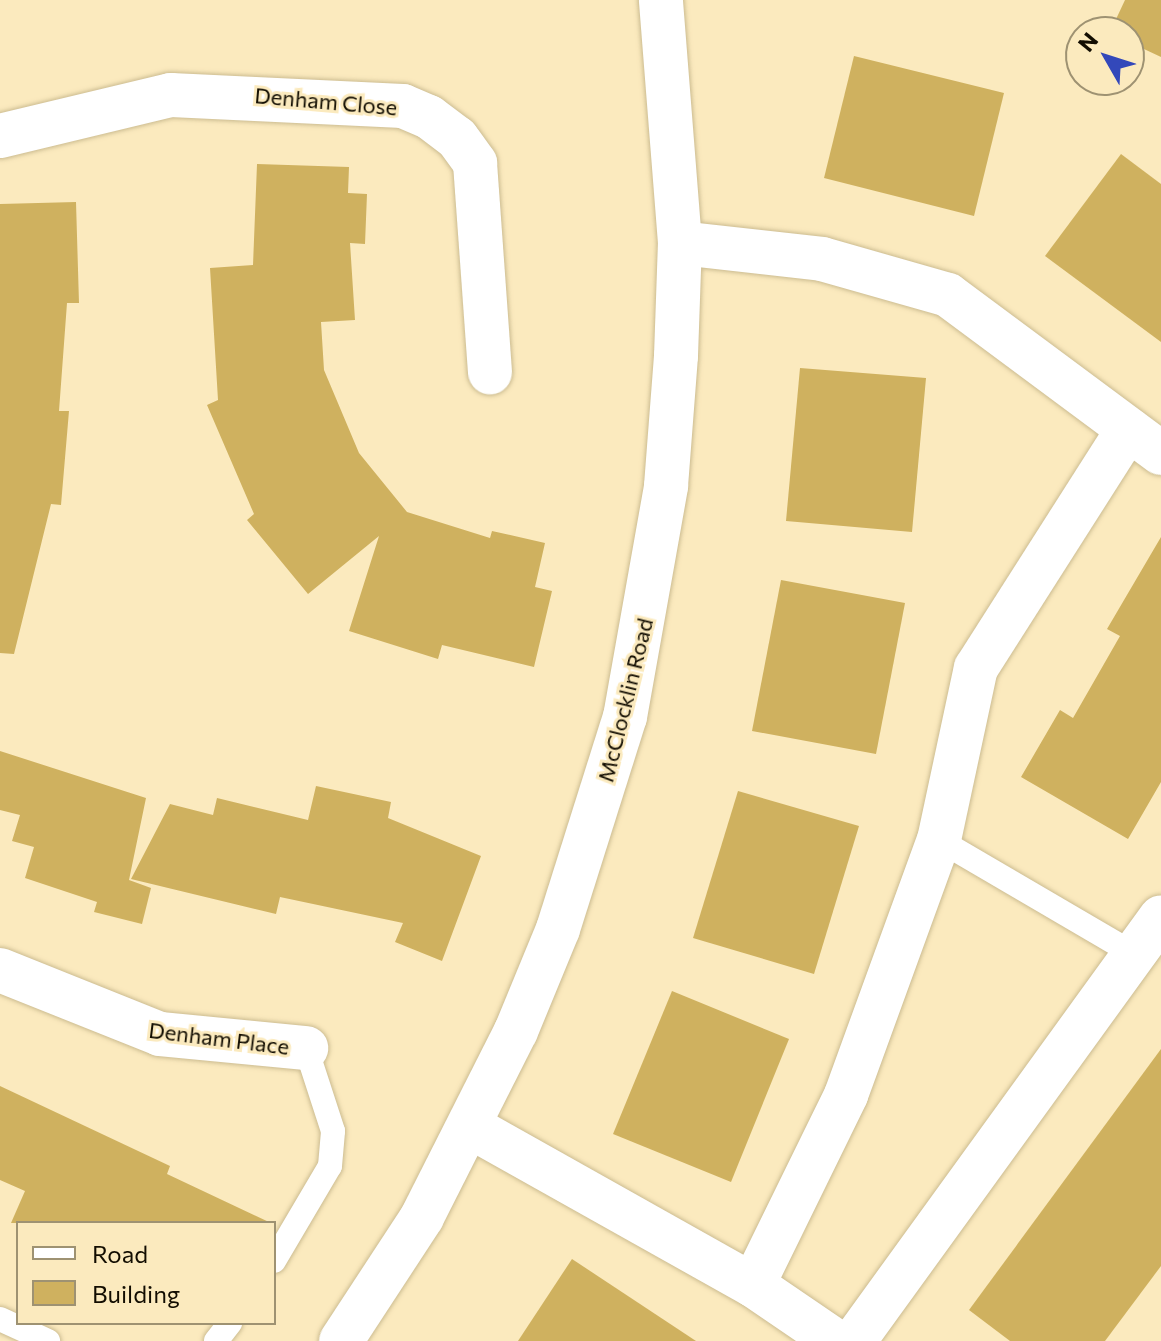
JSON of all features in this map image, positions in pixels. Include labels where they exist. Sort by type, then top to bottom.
[{"type":"street","name":"McClocklin Road","points":[[341,1341],[422,1217],[471,1127],[558,929],[625,717],[666,486],[680,243],[661,0]]},
{"type":"street","name":"Denham Close","points":[[0,136],[171,95],[403,106],[429,117],[457,138],[475,163],[490,372]]},
{"type":"street","points":[[680,243],[822,259],[948,295],[1144,441],[976,668],[939,840],[846,1095],[753,1285]]},
{"type":"street","points":[[854,1341],[1161,917]]},
{"type":"street","name":"Denham Place","points":[[0,970],[160,1034],[306,1048]]},
{"type":"street","points":[[471,1127],[753,1285],[835,1341]]},
{"type":"lane","points":[[939,840],[1134,954]]},
{"type":"lane","points":[[276,1258],[330,1166],[333,1131],[306,1048]]},
{"type":"lane","points":[[0,1319],[48,1341]]},
{"type":"lane","points":[[216,1341],[228,1325]]},
{"type":"building","points":[[1125,0],[1161,0],[1161,57],[1145,50],[1145,16],[1118,16]]},
{"type":"building","points":[[854,56],[1004,93],[974,216],[824,178]]},
{"type":"building","points":[[1121,154],[1161,184],[1161,342],[1045,256]]},
{"type":"building","points":[[257,164],[349,167],[348,193],[367,194],[365,244],[350,243],[355,320],[321,322],[324,370],[359,453],[407,512],[490,538],[492,531],[545,543],[535,587],[552,591],[534,667],[442,645],[438,659],[349,631],[379,536],[308,594],[247,520],[254,514],[207,405],[218,400],[210,268],[253,265]]},
{"type":"building","points":[[76,202],[79,303],[67,303],[59,411],[69,411],[61,505],[51,504],[14,654],[0,653],[0,204]]},
{"type":"building","points":[[800,368],[926,378],[912,532],[786,521]]},
{"type":"building","points":[[1161,537],[1161,782],[1128,839],[1021,777],[1060,710],[1073,718],[1120,636],[1107,629]]},
{"type":"building","points":[[781,580],[905,603],[876,754],[752,731]]},
{"type":"building","points":[[0,751],[146,798],[129,880],[151,888],[142,924],[94,912],[97,902],[25,878],[34,847],[12,841],[20,815],[0,810]]},
{"type":"building","points":[[316,786],[391,802],[388,818],[481,856],[442,961],[395,942],[403,923],[280,897],[276,914],[131,879],[170,804],[213,815],[217,798],[308,820]]},
{"type":"building","points":[[738,791],[859,826],[814,974],[693,938]]},
{"type":"building","points":[[672,991],[789,1039],[731,1182],[613,1134]]},
{"type":"building","points":[[1161,1049],[1161,1266],[1105,1341],[1010,1341],[969,1310]]},
{"type":"building","points":[[0,1086],[170,1166],[167,1174],[267,1221],[11,1223],[25,1191],[0,1180]]},
{"type":"building","points":[[572,1259],[696,1341],[518,1341]]}]
